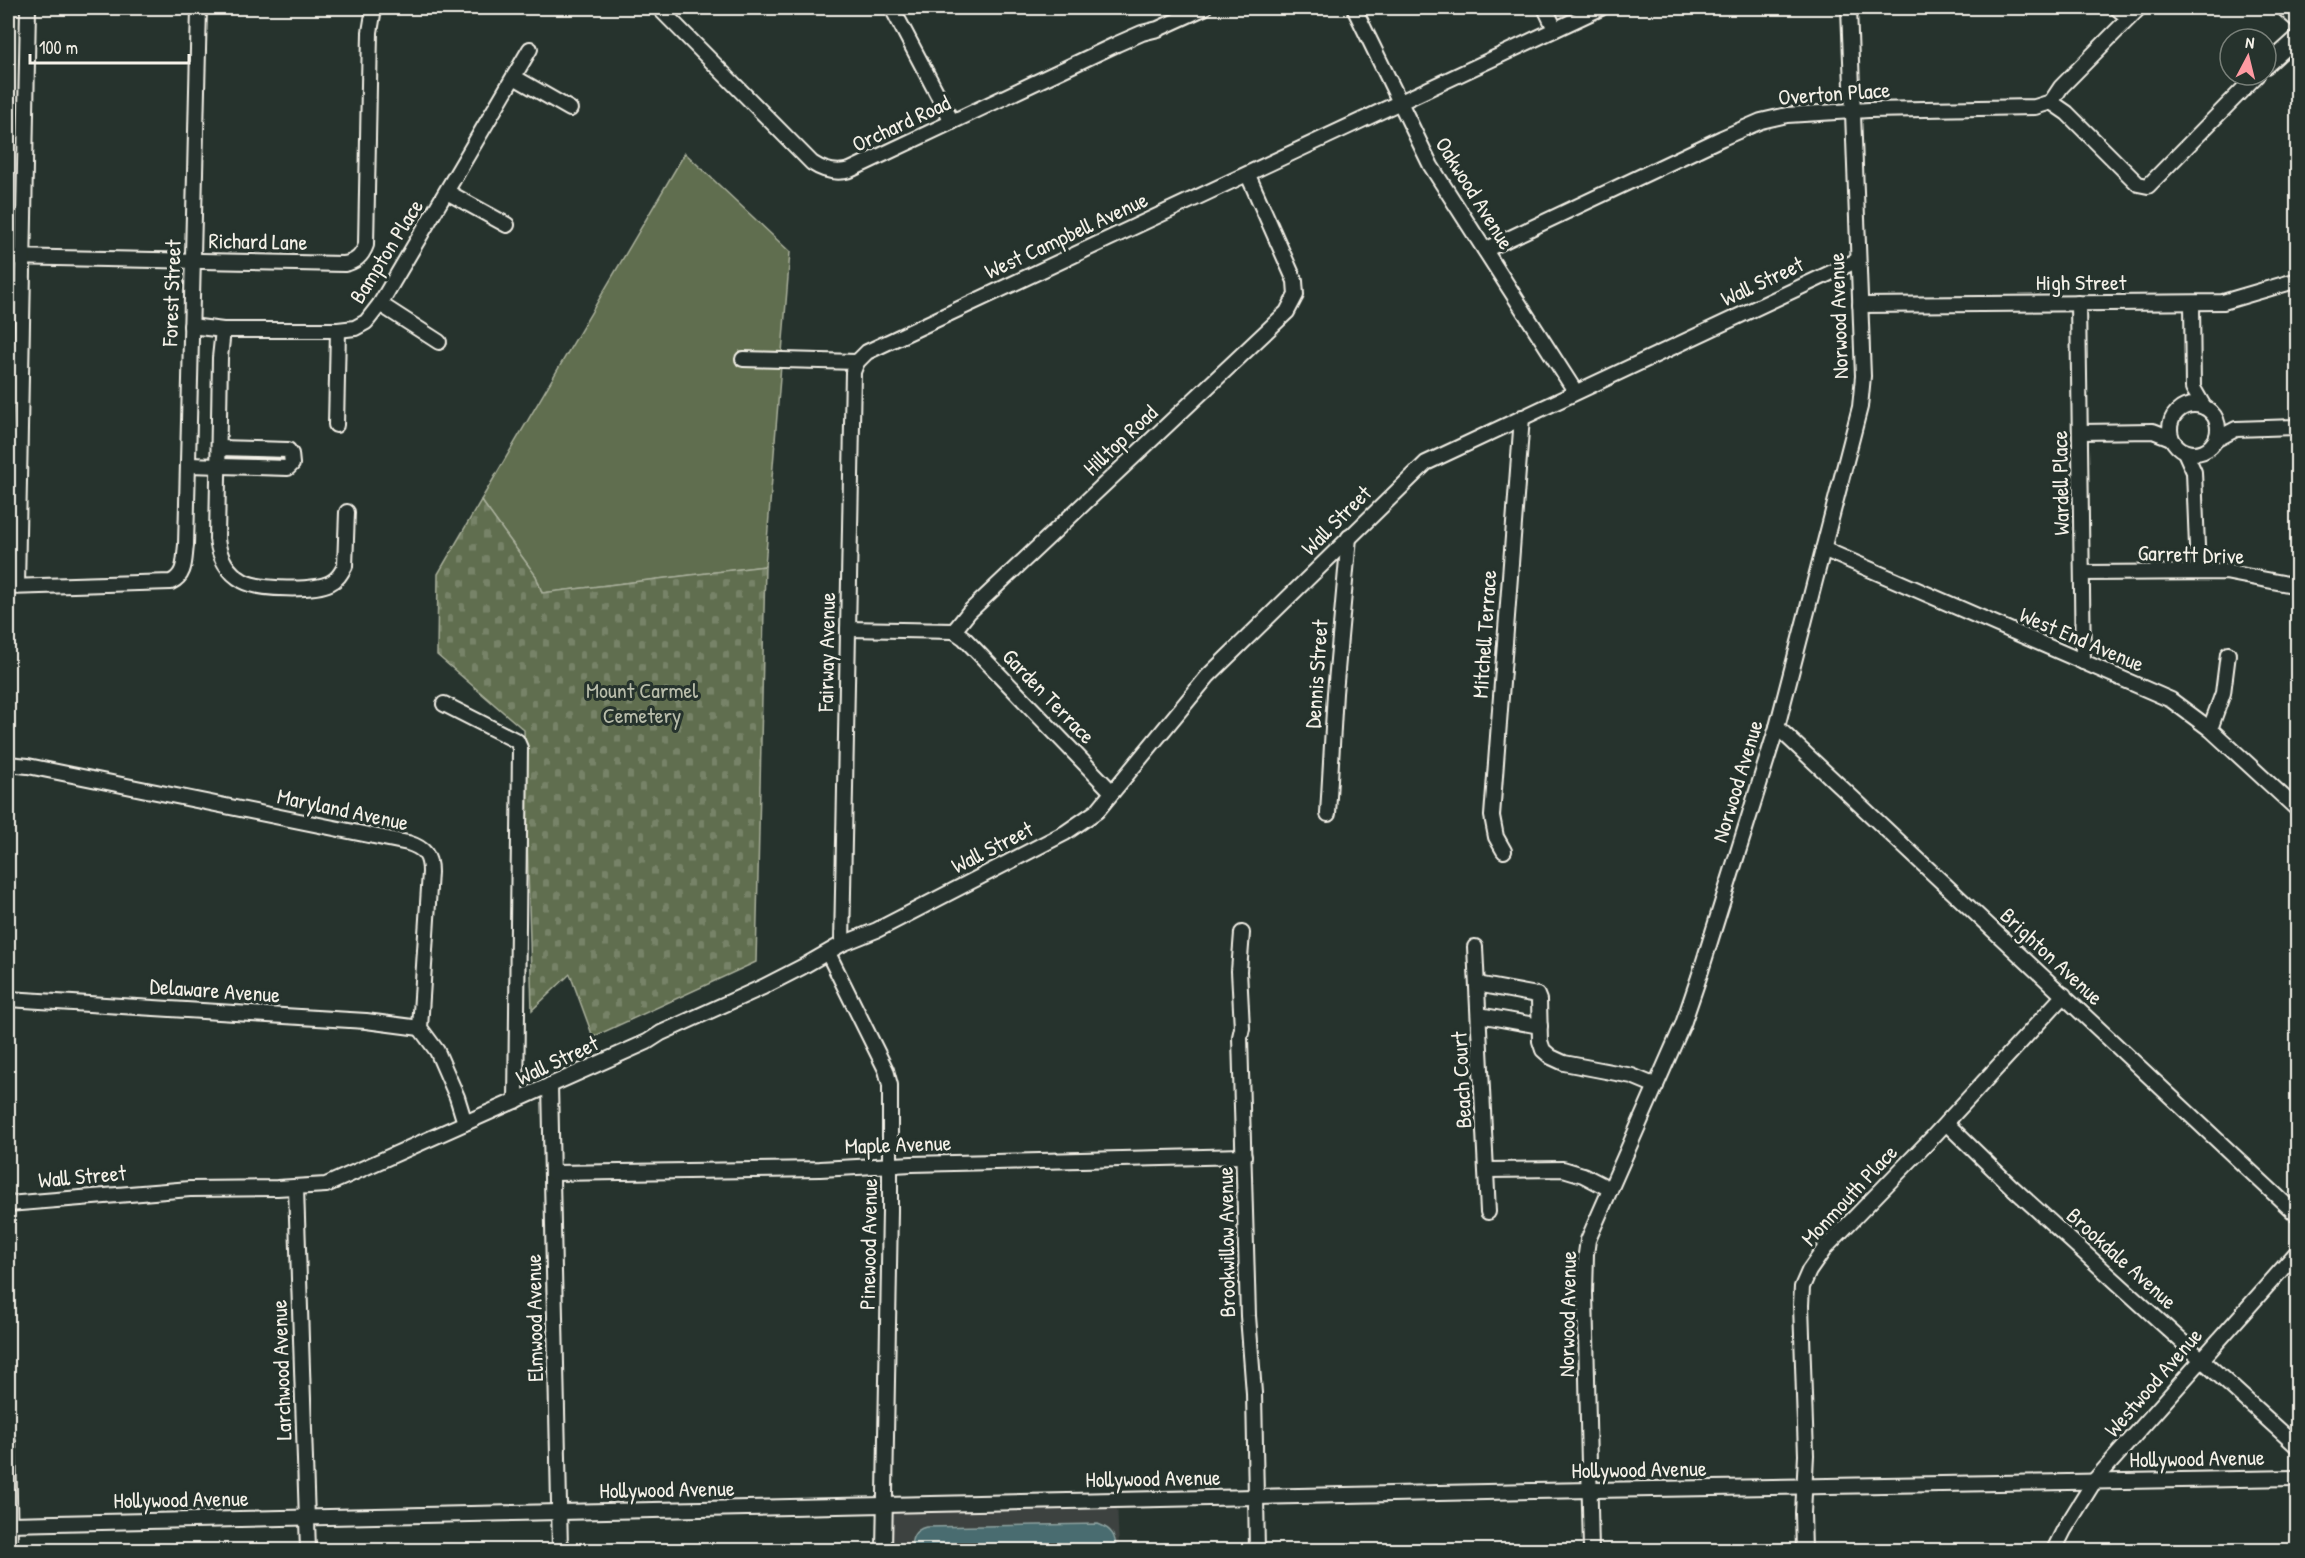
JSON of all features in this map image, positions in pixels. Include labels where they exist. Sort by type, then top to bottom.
[{"type":"street","points":[[12,586],[23,257],[28,8]]},
{"type":"street","name":"Forest Street","points":[[12,586],[171,582],[179,578],[183,570],[186,545],[199,8]]},
{"type":"street","name":"Bampton Place","points":[[361,255],[366,245],[370,32],[374,8]]},
{"type":"street","name":"Orchard Road","points":[[659,8],[812,163],[820,168],[837,172],[850,170],[1117,44],[1142,33],[1158,30],[1204,8]]},
{"type":"street","points":[[892,8],[952,122]]},
{"type":"street","name":"Oakwood Avenue","points":[[1354,8],[1431,166],[1575,391]]},
{"type":"street","points":[[1545,8],[1556,28]]},
{"type":"street","name":"West Campbell Avenue","points":[[857,362],[867,352],[1601,8]]},
{"type":"street","name":"Norwood Avenue","points":[[1591,1551],[1586,1254],[1594,1223],[1683,1024],[1699,976],[1777,727],[1860,407],[1863,376],[1849,8]]},
{"type":"street","points":[[2117,8],[2129,18]]},
{"type":"street","points":[[2139,8],[2061,87],[2051,102],[2067,113],[2138,184],[2148,186],[2160,176],[2245,87]]},
{"type":"street","points":[[2283,8],[2298,21]]},
{"type":"street","points":[[2278,55],[2298,37]]},
{"type":"street","name":"Bampton Place","points":[[191,326],[223,330],[338,330],[355,328],[366,322],[380,304],[530,49]]},
{"type":"street","points":[[514,77],[570,109]]},
{"type":"street","name":"Overton Place","points":[[1485,250],[1761,122],[1787,116],[2036,107],[2051,102]]},
{"type":"street","name":"Hilltop Road","points":[[954,631],[969,612],[1291,308],[1296,295],[1295,281],[1248,175]]},
{"type":"street","points":[[447,192],[507,225]]},
{"type":"street","name":"Richard Lane","points":[[8,257],[344,264],[361,255]]},
{"type":"street","name":"Wall Street","points":[[8,1204],[190,1189],[296,1188],[326,1185],[516,1101],[763,987],[842,944],[877,930],[1065,833],[1092,816],[1126,778],[1208,676],[1426,463],[1857,260]]},
{"type":"street","name":"High Street","points":[[1860,305],[2223,302],[2298,280]]},
{"type":"street","name":"Wardell Place","points":[[2078,303],[2083,662]]},
{"type":"street","points":[[2153,431],[2171,420],[2184,407],[2193,388],[2192,303]]},
{"type":"street","points":[[380,304],[439,342]]},
{"type":"street","points":[[223,330],[220,358],[218,549],[228,568],[250,584],[309,587],[328,584],[341,573],[347,559],[347,512]]},
{"type":"street","points":[[336,425],[338,330]]},
{"type":"street","points":[[743,359],[857,362]]},
{"type":"street","name":"Fairway Avenue","points":[[842,944],[853,372],[857,362]]},
{"type":"street","points":[[2193,388],[2204,407],[2216,419],[2236,429]]},
{"type":"street","points":[[2184,407],[2198,405],[2204,407]]},
{"type":"street","name":"Mitchell Terrace","points":[[1504,851],[1496,837],[1492,816],[1522,417]]},
{"type":"street","points":[[2216,419],[2217,439]]},
{"type":"street","points":[[2171,420],[2170,432],[2175,444],[2186,452],[2204,452]]},
{"type":"street","points":[[2194,472],[2204,452],[2217,439],[2236,429],[2298,428]]},
{"type":"street","points":[[2080,432],[2153,431],[2171,438]]},
{"type":"street","points":[[188,465],[288,468],[292,464],[288,450],[220,448]]},
{"type":"street","points":[[2186,452],[2194,472],[2198,571]]},
{"type":"street","name":"Dennis Street","points":[[1328,814],[1335,693],[1349,537]]},
{"type":"street","name":"West End Avenue","points":[[1823,549],[2171,700],[2210,729],[2298,810]]},
{"type":"street","name":"Garrett Drive","points":[[2082,573],[2225,572],[2298,586]]},
{"type":"street","points":[[848,629],[954,631]]},
{"type":"street","name":"Garden Terrace","points":[[954,631],[964,638],[1112,792]]},
{"type":"street","points":[[2210,729],[2223,693],[2228,654]]},
{"type":"street","points":[[444,704],[517,741],[520,748],[516,1101]]},
{"type":"street","name":"Brighton Avenue","points":[[1777,727],[2298,1216]]},
{"type":"street","name":"Maryland Avenue","points":[[8,764],[28,765],[385,838],[422,849],[429,858],[430,872],[420,1028]]},
{"type":"street","name":"Brookwillow Avenue","points":[[1242,933],[1239,971],[1248,1316],[1254,1393],[1257,1551]]},
{"type":"street","name":"Beach Court","points":[[1475,947],[1488,1212]]},
{"type":"street","name":"Pinewood Avenue","points":[[828,953],[888,1075],[891,1094],[884,1551]]},
{"type":"street","points":[[1477,984],[1537,996],[1540,1041],[1543,1050],[1557,1061],[1632,1076],[1656,1086]]},
{"type":"street","name":"Monmouth Place","points":[[1804,1551],[1806,1455],[1802,1287],[1814,1263],[1825,1248],[1946,1123],[2064,995]]},
{"type":"street","name":"Delaware Avenue","points":[[8,999],[366,1021],[420,1028]]},
{"type":"street","points":[[1479,1015],[1540,1026]]},
{"type":"street","points":[[420,1028],[436,1051],[457,1097],[465,1123]]},
{"type":"street","name":"Elmwood Avenue","points":[[550,1085],[560,1551]]},
{"type":"street","name":"Brookdale Avenue","points":[[1946,1123],[2012,1187],[2298,1447]]},
{"type":"street","name":"Maple Avenue","points":[[553,1173],[1244,1156]]},
{"type":"street","points":[[1486,1170],[1563,1168],[1610,1189]]},
{"type":"street","name":"Larchwood Avenue","points":[[296,1188],[308,1551]]},
{"type":"street","name":"Westwood Avenue","points":[[2054,1551],[2064,1530],[2095,1480],[2298,1251]]},
{"type":"street","points":[[8,1442],[10,1551]]},
{"type":"street","name":"Hollywood Avenue","points":[[9,1524],[1589,1490],[2298,1478]]},
{"type":"shaded area","points":[[1117,1500],[1119,1550],[884,1550],[885,1505]]},
{"type":"green space","points":[[685,153],[790,252],[765,566],[542,593],[536,576],[481,500]]},
{"type":"green space","name":"Mount Carmel Cemetery","points":[[481,500],[536,576],[542,593],[765,566],[756,962],[593,1037],[570,974],[532,1010],[524,730],[437,655],[438,574]]},
{"type":"water","points":[[1098,1524],[1107,1528],[1112,1534],[1116,1550],[911,1550],[914,1535],[926,1527]]}]
